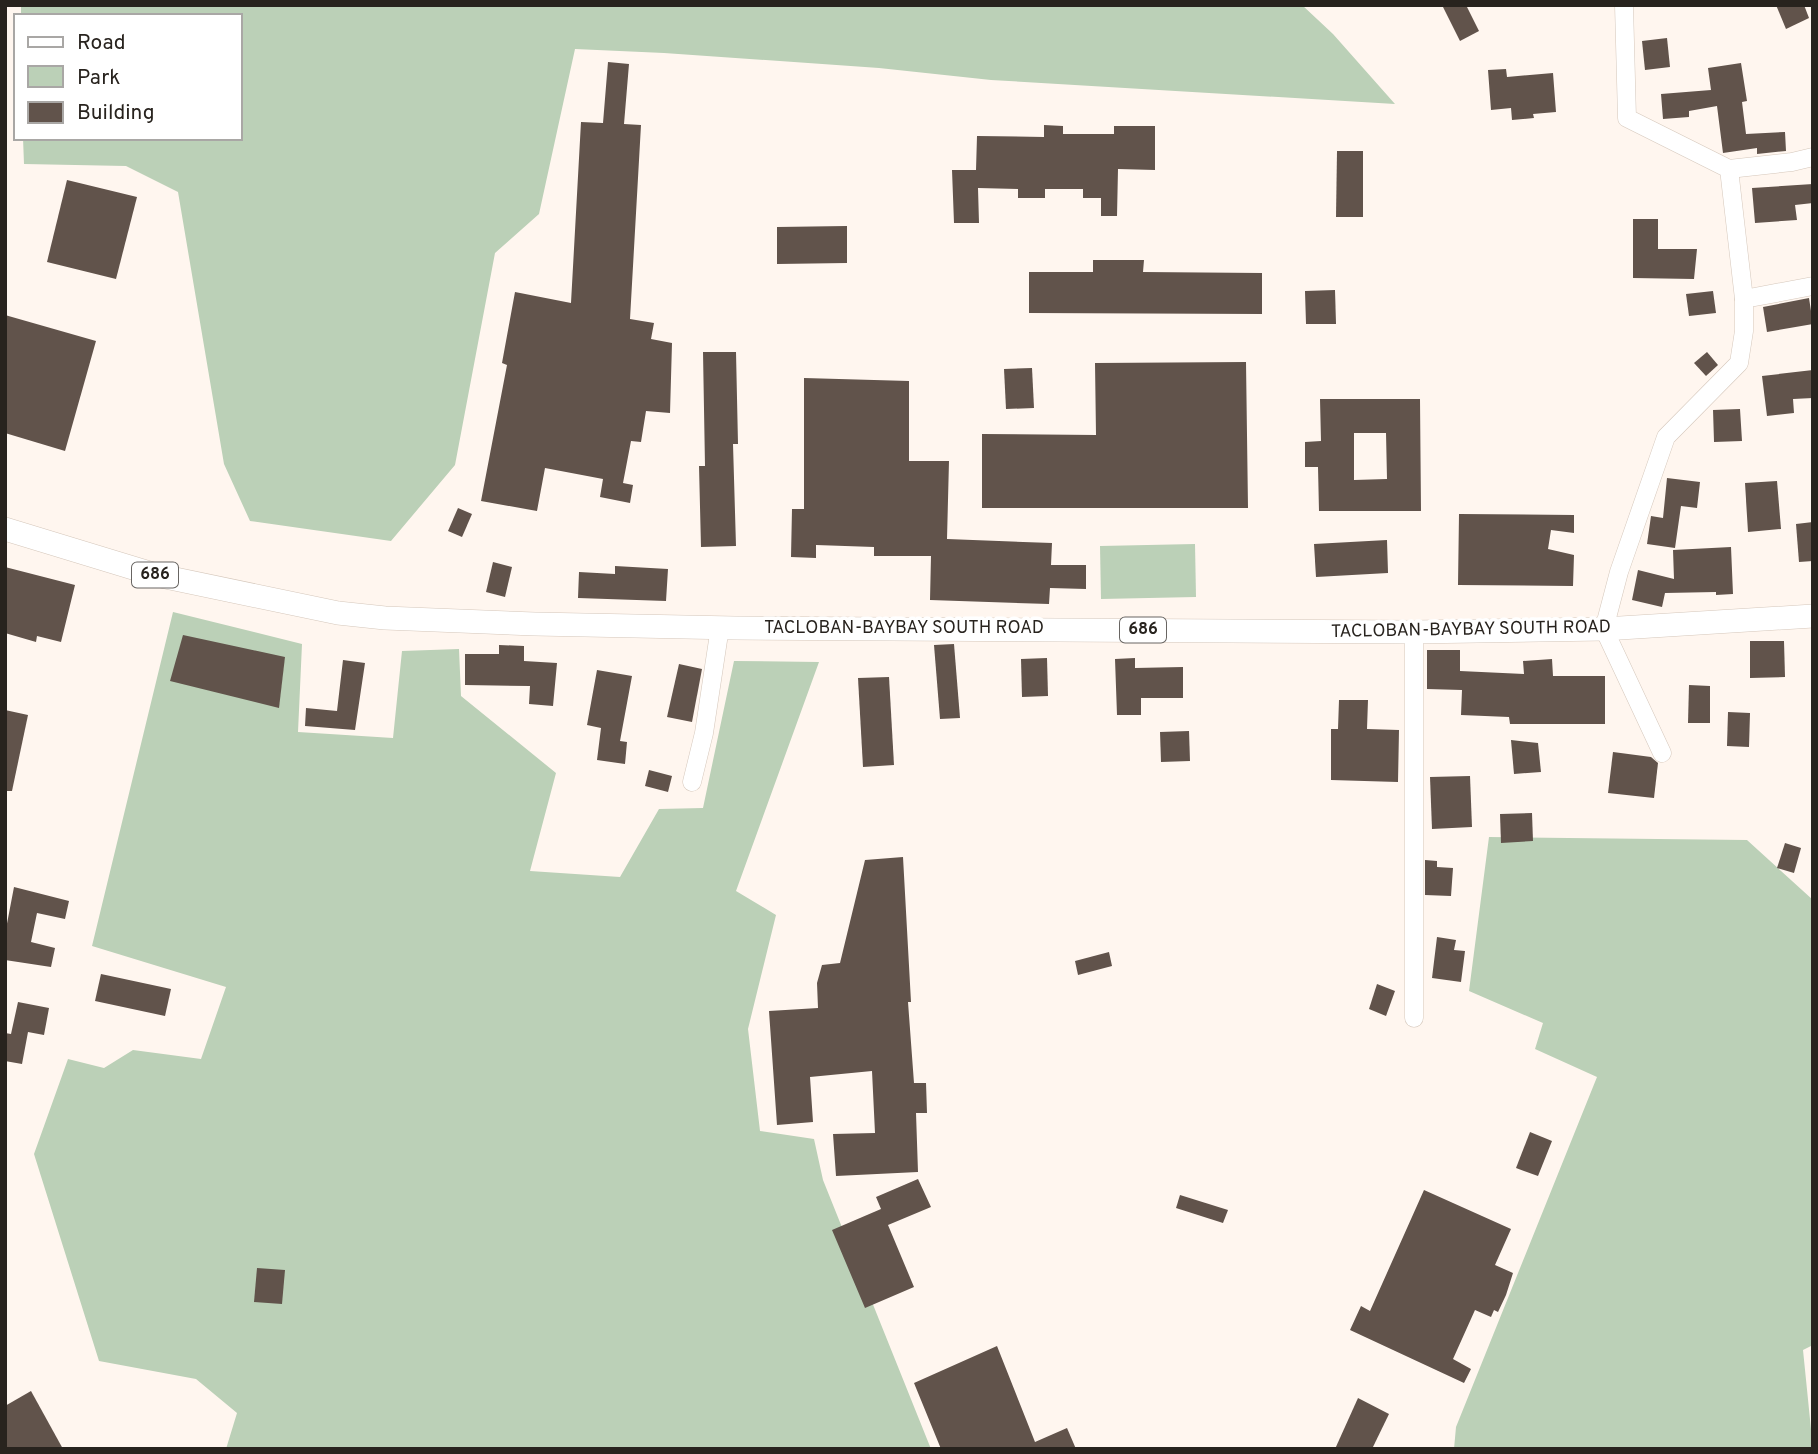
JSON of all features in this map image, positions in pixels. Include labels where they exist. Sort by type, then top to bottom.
[{"type":"main road","name":"TACLOBAN-BAYBAY SOUTH ROAD","points":[[5,529],[156,575],[338,613],[385,618],[535,624],[1414,632],[1604,629],[1813,616]]},
{"type":"street","points":[[1624,5],[1626,118],[1729,169],[1813,157]]},
{"type":"street","points":[[1662,753],[1604,629],[1619,572],[1666,437],[1739,363],[1744,331],[1744,299],[1729,169]]},
{"type":"street","points":[[1744,299],[1813,286]]},
{"type":"street","points":[[692,782],[704,733],[720,626]]},
{"type":"street","points":[[1414,632],[1414,1018]]},
{"type":"green space","points":[[21,5],[1302,5],[1333,34],[1395,104],[991,80],[879,68],[575,49],[539,214],[495,253],[455,465],[391,541],[250,521],[224,464],[178,192],[126,166],[24,164],[23,140],[242,140],[242,14],[21,14]]},
{"type":"green space","points":[[1195,544],[1196,597],[1101,599],[1100,546]]},
{"type":"green space","points":[[173,612],[302,644],[298,732],[393,738],[402,651],[459,649],[461,696],[556,773],[530,871],[620,877],[659,809],[703,808],[734,661],[819,662],[736,891],[776,915],[748,1029],[760,1131],[814,1139],[823,1180],[931,1449],[226,1449],[237,1413],[196,1379],[99,1361],[34,1154],[68,1059],[104,1068],[133,1050],[201,1059],[226,987],[92,946]]},
{"type":"green space","points":[[1489,837],[1747,840],[1813,900],[1813,1345],[1803,1350],[1813,1449],[1454,1449],[1456,1427],[1597,1077],[1535,1049],[1543,1023],[1469,991]]},
{"type":"building","points":[[1442,5],[1466,5],[1479,31],[1460,41]]},
{"type":"building","points":[[1776,5],[1804,5],[1809,18],[1786,29]]},
{"type":"building","points":[[1667,38],[1670,67],[1645,70],[1642,41]]},
{"type":"building","points":[[608,62],[629,64],[624,124],[641,125],[630,319],[654,323],[651,339],[672,343],[670,413],[646,411],[641,442],[631,441],[623,483],[633,485],[630,503],[600,497],[603,479],[545,468],[537,511],[481,501],[507,365],[502,363],[515,292],[571,303],[581,122],[603,123]]},
{"type":"building","points":[[1741,63],[1747,101],[1742,102],[1746,134],[1785,132],[1786,151],[1757,154],[1757,148],[1723,153],[1717,106],[1689,111],[1689,117],[1663,119],[1661,94],[1711,90],[1708,68]]},
{"type":"building","points":[[1506,69],[1507,77],[1553,73],[1556,112],[1533,114],[1534,118],[1512,120],[1511,108],[1491,110],[1488,70]]},
{"type":"building","points":[[1044,125],[1063,126],[1063,134],[1114,134],[1114,126],[1155,126],[1155,170],[1118,169],[1117,216],[1101,216],[1101,198],[1083,198],[1083,189],[1045,189],[1045,198],[1018,198],[1018,189],[978,188],[979,223],[954,223],[952,170],[976,170],[977,136],[1044,137]]},
{"type":"building","points":[[1337,151],[1363,151],[1363,217],[1336,217]]},
{"type":"building","points":[[67,180],[137,197],[116,279],[47,262]]},
{"type":"building","points":[[1813,184],[1813,203],[1795,205],[1797,220],[1755,223],[1752,188]]},
{"type":"building","points":[[1633,219],[1658,219],[1658,249],[1697,249],[1694,279],[1633,278]]},
{"type":"building","points":[[847,226],[847,263],[777,264],[777,227]]},
{"type":"building","points":[[1093,260],[1144,260],[1143,272],[1262,273],[1262,314],[1029,313],[1029,272],[1093,272]]},
{"type":"building","points":[[1335,290],[1336,324],[1306,324],[1305,291]]},
{"type":"building","points":[[1713,291],[1716,313],[1689,316],[1686,294]]},
{"type":"building","points":[[1809,298],[1813,324],[1767,332],[1763,307]]},
{"type":"building","points":[[5,315],[96,341],[65,451],[5,433]]},
{"type":"building","points":[[703,352],[736,352],[738,444],[733,444],[736,546],[701,547],[699,466],[705,466]]},
{"type":"building","points":[[1707,352],[1718,365],[1706,376],[1694,363]]},
{"type":"building","points":[[1246,362],[1248,508],[982,508],[982,434],[1096,435],[1095,363]]},
{"type":"building","points":[[1032,368],[1034,408],[1006,409],[1004,369]]},
{"type":"building","points":[[1813,370],[1813,398],[1793,399],[1794,413],[1767,416],[1762,376]]},
{"type":"building","points":[[804,378],[909,381],[909,461],[949,461],[947,539],[1052,543],[1051,565],[1086,565],[1086,589],[1050,588],[1049,604],[930,600],[931,556],[874,556],[874,547],[816,545],[816,558],[791,557],[792,509],[804,509]]},
{"type":"building","points":[[1320,399],[1420,399],[1421,511],[1319,511],[1318,467],[1305,467],[1305,442],[1321,441]],"holes":[[[1354,433],[1386,433],[1387,479],[1354,480]]]},
{"type":"building","points":[[1740,409],[1742,441],[1714,442],[1713,410]]},
{"type":"building","points":[[1667,478],[1700,482],[1697,508],[1681,506],[1675,548],[1647,544],[1651,516],[1663,518]]},
{"type":"building","points":[[1777,481],[1781,529],[1748,532],[1745,483]]},
{"type":"building","points":[[458,508],[472,514],[462,537],[448,531]]},
{"type":"building","points":[[1459,514],[1574,515],[1574,533],[1551,530],[1548,549],[1574,555],[1573,586],[1458,585]]},
{"type":"building","points":[[1813,522],[1813,561],[1799,562],[1796,524]]},
{"type":"building","points":[[1387,540],[1388,573],[1316,577],[1314,544]]},
{"type":"building","points":[[1731,547],[1733,594],[1665,593],[1662,607],[1632,600],[1638,570],[1674,579],[1673,550]]},
{"type":"building","points":[[493,562],[512,567],[505,597],[486,592]]},
{"type":"building","points":[[615,566],[668,569],[666,601],[578,598],[579,572],[615,574]]},
{"type":"building","points":[[5,567],[75,585],[61,642],[37,636],[36,642],[5,633]]},
{"type":"building","points":[[183,635],[285,657],[279,708],[170,681]]},
{"type":"building","points":[[1750,641],[1784,641],[1785,677],[1750,678]]},
{"type":"building","points":[[954,644],[960,718],[940,719],[934,645]]},
{"type":"building","points":[[499,645],[524,646],[524,661],[557,663],[553,706],[529,704],[530,686],[465,685],[465,654],[499,654]]},
{"type":"building","points":[[1427,650],[1460,650],[1460,671],[1524,674],[1523,661],[1552,659],[1553,676],[1605,676],[1605,724],[1510,724],[1509,717],[1461,715],[1462,690],[1427,689]]},
{"type":"building","points":[[1047,658],[1048,696],[1022,697],[1021,659]]},
{"type":"building","points":[[1135,658],[1135,668],[1183,667],[1183,698],[1141,698],[1141,715],[1117,715],[1115,659]]},
{"type":"building","points":[[343,660],[365,663],[355,730],[305,726],[306,708],[337,711]]},
{"type":"building","points":[[679,664],[702,669],[692,722],[667,717]]},
{"type":"building","points":[[597,670],[632,676],[620,741],[627,742],[625,764],[597,760],[601,728],[587,725]]},
{"type":"building","points":[[889,677],[894,765],[863,767],[858,678]]},
{"type":"building","points":[[1689,685],[1710,686],[1710,723],[1688,723]]},
{"type":"building","points":[[1339,700],[1368,700],[1367,729],[1399,730],[1398,782],[1331,780],[1331,729],[1338,729]]},
{"type":"building","points":[[5,710],[28,715],[12,791],[5,791]]},
{"type":"building","points":[[1728,712],[1750,713],[1749,747],[1727,746]]},
{"type":"building","points":[[1189,731],[1190,761],[1161,762],[1160,732]]},
{"type":"building","points":[[1511,740],[1538,743],[1541,772],[1514,774]]},
{"type":"building","points":[[1613,752],[1651,757],[1658,763],[1654,798],[1608,793]]},
{"type":"building","points":[[649,770],[672,776],[668,792],[645,786]]},
{"type":"building","points":[[1470,776],[1472,827],[1432,829],[1430,777]]},
{"type":"building","points":[[1532,813],[1533,841],[1501,843],[1500,814]]},
{"type":"building","points":[[1785,843],[1801,848],[1794,873],[1777,868]]},
{"type":"building","points":[[903,857],[914,1083],[926,1083],[927,1113],[916,1113],[918,1172],[836,1176],[833,1134],[875,1133],[872,1071],[810,1077],[813,1122],[777,1125],[769,1011],[818,1008],[817,983],[822,965],[840,963],[865,860]]},
{"type":"building","points":[[1425,860],[1437,861],[1437,867],[1453,868],[1451,896],[1425,895]]},
{"type":"building","points":[[14,887],[69,901],[65,919],[37,913],[31,942],[55,948],[51,967],[5,960],[5,934]]},
{"type":"building","points":[[1437,937],[1456,940],[1454,950],[1465,951],[1461,982],[1432,978]]},
{"type":"building","points":[[1109,952],[1112,966],[1078,975],[1075,961]]},
{"type":"building","points":[[101,974],[171,989],[165,1016],[95,1001]]},
{"type":"building","points":[[1377,984],[1395,991],[1386,1016],[1369,1009]]},
{"type":"building","points":[[18,1002],[49,1008],[44,1035],[28,1032],[22,1064],[5,1061],[5,1033],[11,1034]]},
{"type":"building","points":[[1530,1132],[1552,1141],[1538,1176],[1516,1168]]},
{"type":"building","points":[[918,1179],[931,1207],[888,1225],[914,1287],[865,1308],[832,1230],[881,1209],[876,1197]]},
{"type":"building","points":[[1424,1190],[1511,1229],[1495,1265],[1513,1273],[1506,1295],[1498,1312],[1494,1310],[1491,1317],[1475,1310],[1453,1359],[1471,1369],[1464,1383],[1350,1330],[1361,1306],[1370,1311]]},
{"type":"building","points":[[1180,1195],[1228,1210],[1223,1223],[1176,1208]]},
{"type":"building","points":[[257,1268],[285,1270],[282,1304],[254,1302]]},
{"type":"building","points":[[997,1346],[1035,1442],[1067,1428],[1076,1449],[941,1449],[914,1383]]},
{"type":"building","points":[[31,1391],[63,1449],[5,1449],[5,1406]]},
{"type":"building","points":[[1358,1398],[1389,1414],[1372,1449],[1335,1449]]}]
